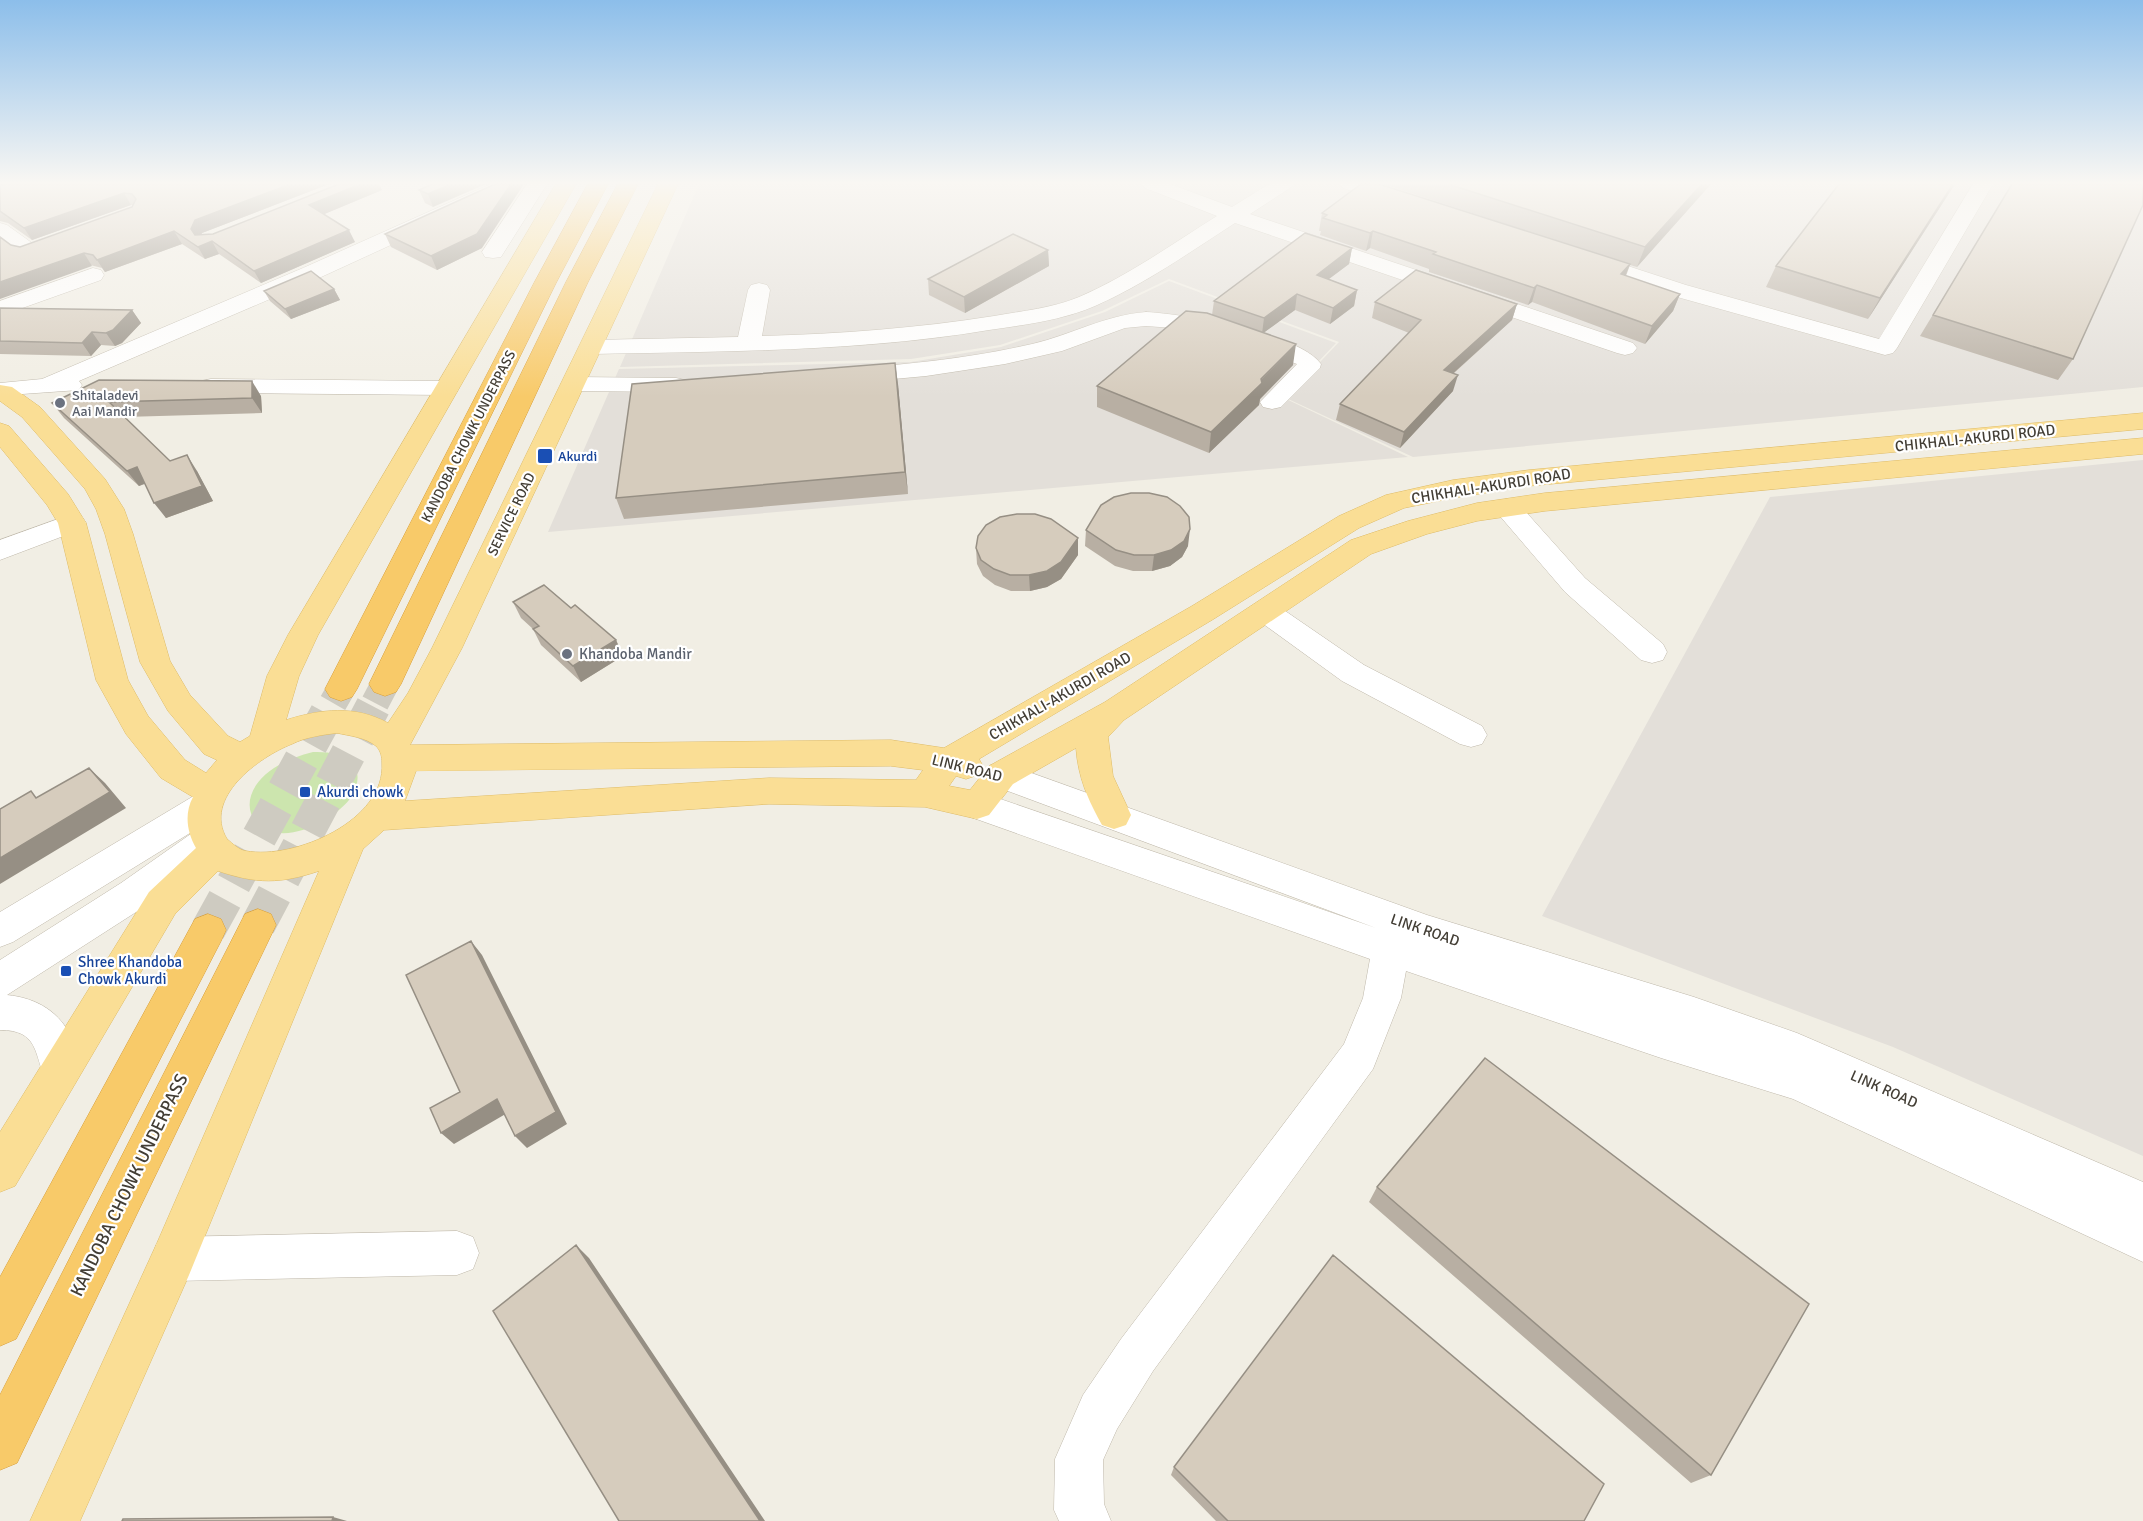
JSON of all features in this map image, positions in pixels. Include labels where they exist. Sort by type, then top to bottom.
[{"type":"highway","name":"KANDOBA CHOWK UNDERPASS","points":[[341,689],[560,255]]},
{"type":"highway","name":"KANDOBA CHOWK UNDERPASS","points":[[385,684],[591,255]]},
{"type":"highway","name":"KANDOBA CHOWK UNDERPASS","points":[[0,1446],[258,925]]},
{"type":"highway","points":[[0,1323],[208,930]]},
{"type":"main road","points":[[253,749],[282,676],[303,635],[524,255]]},
{"type":"main road","name":"SERVICE ROAD","points":[[396,751],[634,255]]},
{"type":"main road","points":[[3,388],[31,412],[96,485],[110,509],[155,662],[179,703],[216,745],[253,749]]},
{"type":"main road","name":"CHIKHALI-AKURDI ROAD","points":[[925,794],[948,761],[1192,618],[1349,522],[1396,501],[1453,489],[1530,478],[2143,421]]},
{"type":"main road","points":[[0,431],[58,500],[72,523],[112,680],[136,725],[173,769],[209,823],[228,860],[262,867],[282,866],[325,854],[364,828]]},
{"type":"main road","name":"CHIKHALI-AKURDI ROAD","points":[[977,805],[1001,775],[1116,710],[1361,547],[1418,527],[1507,508],[1655,490],[2143,446]]},
{"type":"main road","points":[[1114,815],[1104,800],[1092,765],[1092,733],[1116,710]]},
{"type":"main road","points":[[0,1171],[209,823],[219,780],[253,749],[301,727],[337,721],[369,726],[381,732],[396,751],[401,769],[396,790],[364,828],[55,1521]]},
{"type":"main road","name":"LINK ROAD","points":[[396,751],[686,755],[891,753],[948,761],[1001,775]]},
{"type":"main road","name":"LINK ROAD","points":[[364,828],[769,791],[925,794],[977,805]]},
{"type":"street","points":[[49,385],[352,255]]},
{"type":"street","points":[[591,347],[813,342],[949,330],[1035,316],[1086,302],[1169,255]]},
{"type":"street","points":[[1351,255],[1625,348]]},
{"type":"street","points":[[1568,255],[1678,290],[1885,348],[1941,255]]},
{"type":"street","points":[[0,309],[93,275]]},
{"type":"street","points":[[749,343],[759,290]]},
{"type":"street","points":[[826,378],[883,374],[998,357],[1056,345],[1119,322],[1147,319],[1208,325],[1305,359],[1309,364],[1308,368],[1272,402]]},
{"type":"street","points":[[573,384],[702,386]]},
{"type":"street","points":[[3,388],[109,385]]},
{"type":"street","points":[[192,386],[447,388]]},
{"type":"street","points":[[1507,508],[1575,585],[1652,652]]},
{"type":"street","points":[[0,551],[72,523]]},
{"type":"street","points":[[1265,611],[1353,673],[1471,735]]},
{"type":"street","name":"LINK ROAD","points":[[1001,775],[1114,815],[1412,947],[1683,1012],[1797,1051],[2143,1204]]},
{"type":"street","name":"LINK ROAD","points":[[977,805],[1412,947],[1661,1040],[1800,1082],[2143,1240]]},
{"type":"street","points":[[0,931],[209,823]]},
{"type":"street","points":[[0,980],[134,894],[209,823]]},
{"type":"street","points":[[1086,1521],[1079,1510],[1079,1458],[1100,1412],[1137,1355],[1359,1056],[1382,998],[1412,947]]},
{"type":"street","points":[[0,1012],[30,1018],[45,1029],[54,1040],[60,1068]]},
{"type":"street","points":[[173,1259],[457,1252]]},
{"type":"shaded area","points":[[668,255],[2143,255],[2143,387],[1413,457],[1286,398],[1339,342],[1169,279],[1102,311],[1000,345],[911,359],[620,367]]},
{"type":"shaded area","points":[[1169,281],[1336,343],[1284,398],[1408,457],[548,532],[619,369],[911,362],[1001,347],[1105,312]]},
{"type":"shaded area","points":[[2143,460],[2143,1156],[1893,1047],[1542,916],[1770,497]]},
{"type":"green space","points":[[313,752],[337,754],[350,761],[355,767],[357,783],[350,798],[334,814],[301,830],[278,833],[261,827],[251,814],[250,798],[260,781],[280,764]]},
{"type":"building","points":[[0,255],[78,255],[0,282]]},
{"type":"building","points":[[93,255],[110,255],[97,260]]},
{"type":"building","points":[[232,255],[291,255],[254,271]]},
{"type":"building","points":[[973,255],[1039,255],[964,297],[928,279]]},
{"type":"building","points":[[1276,255],[1343,255],[1317,275],[1357,290],[1333,308],[1297,294],[1264,318],[1214,301]]},
{"type":"building","points":[[1436,255],[1602,255],[1630,264],[1621,274],[1680,294],[1652,326],[1537,285],[1534,288]]},
{"type":"building","points":[[1784,255],[1908,255],[1880,298],[1776,266]]},
{"type":"building","points":[[1969,255],[2120,255],[2073,359],[1933,315]]},
{"type":"building","points":[[1416,270],[1517,304],[1444,370],[1458,375],[1404,432],[1340,404],[1421,320],[1375,302]]},
{"type":"building","points":[[311,271],[334,289],[285,309],[264,291]]},
{"type":"building","points":[[0,308],[132,310],[113,330],[106,333],[92,332],[82,343],[0,341]]},
{"type":"building","points":[[1186,311],[1207,313],[1296,344],[1261,379],[1262,383],[1211,432],[1097,386]]},
{"type":"building","points":[[895,363],[905,472],[616,498],[632,384]]},
{"type":"building","points":[[99,380],[252,381],[252,398],[109,402],[170,461],[187,455],[202,486],[154,503],[137,467],[127,471],[52,403]]},
{"type":"building","points":[[1131,493],[1149,493],[1167,497],[1180,506],[1189,517],[1190,529],[1184,541],[1171,550],[1154,555],[1134,555],[1116,550],[1086,530],[1101,505],[1114,497]]},
{"type":"building","points":[[1035,514],[1051,519],[1078,538],[1061,562],[1047,571],[1029,575],[1010,575],[994,569],[981,560],[976,548],[978,536],[986,525],[1000,517]]},
{"type":"building","points":[[544,585],[571,608],[575,605],[616,640],[573,666],[533,629],[539,626],[513,602]]},
{"type":"building","points":[[89,768],[110,792],[0,858],[0,809],[31,791],[36,798]]},
{"type":"building","points":[[471,941],[556,1112],[515,1136],[497,1099],[441,1133],[430,1108],[460,1092],[406,975]]},
{"type":"building","points":[[1485,1058],[1809,1304],[1711,1475],[1377,1187]]},
{"type":"building","points":[[576,1245],[760,1521],[619,1521],[493,1311]]},
{"type":"building","points":[[1333,1255],[1604,1484],[1584,1521],[1228,1521],[1174,1467]]},
{"type":"building","points":[[333,1517],[332,1521],[122,1521],[123,1519]]},
{"type":"tunnel","points":[[375,703],[385,684]]},
{"type":"tunnel","points":[[333,703],[341,689]]},
{"type":"tunnel","points":[[208,930],[334,701]]},
{"type":"tunnel","points":[[258,925],[376,701]]},
{"type":"place","name":"Shitaladevi Aai Mandir","points":[[60,403]]},
{"type":"place","name":"Akurdi","points":[[545,456]]},
{"type":"place","name":"Khandoba Mandir","points":[[567,654]]},
{"type":"place","name":"Akurdi chowk","points":[[305,792]]},
{"type":"place","name":"Shree Khandoba Chowk Akurdi","points":[[66,971]]}]
